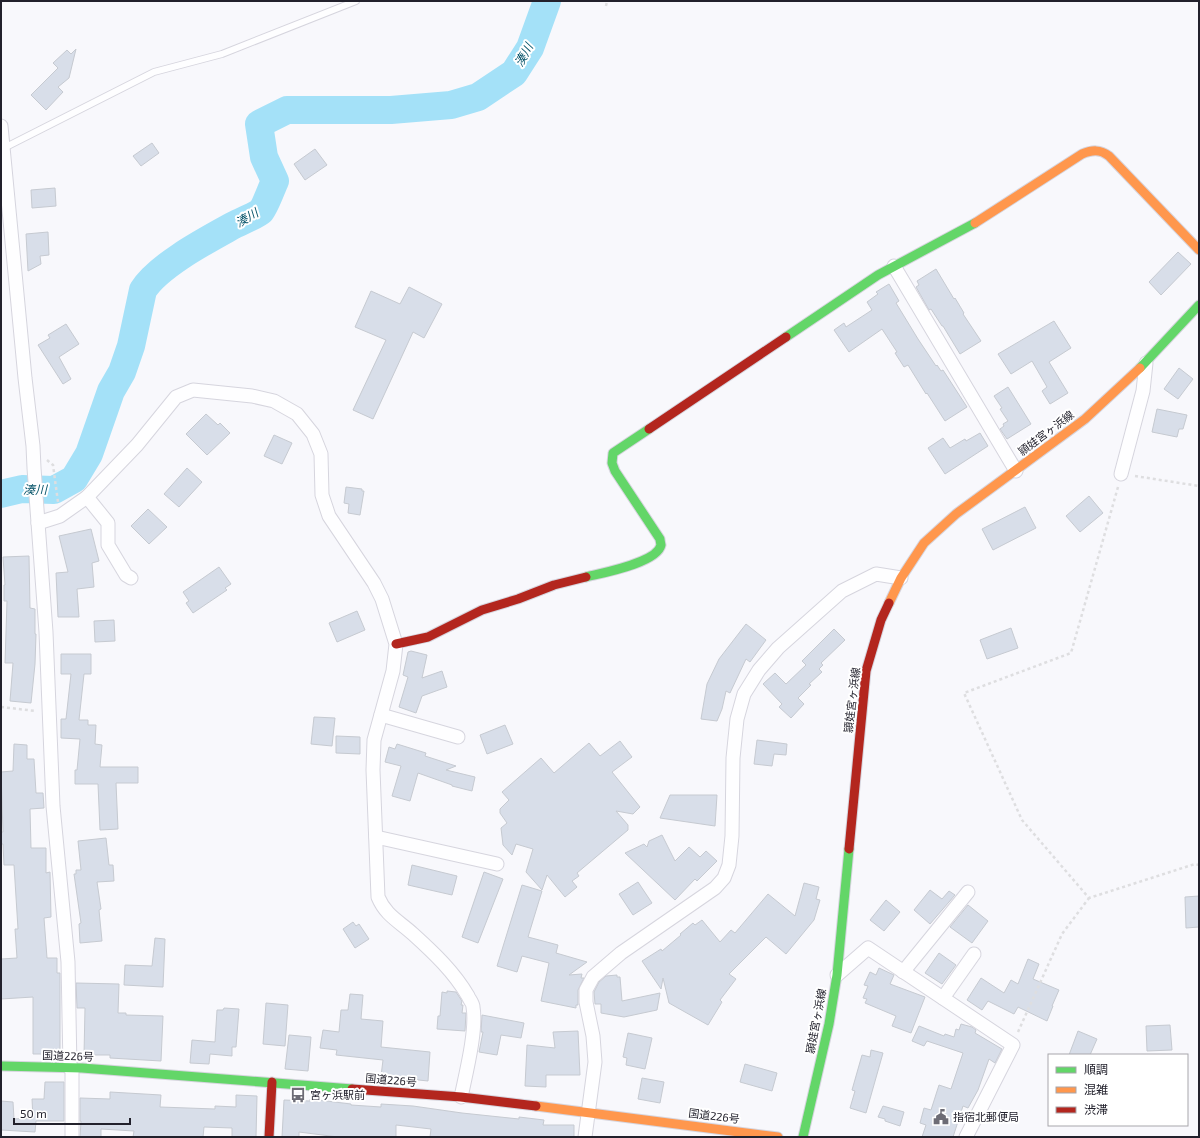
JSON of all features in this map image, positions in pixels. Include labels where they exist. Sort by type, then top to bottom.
[{"type":"main road","points":[[396,644],[428,637],[482,610],[554,585],[619,569],[649,558],[658,552],[661,545],[660,539],[615,472],[611,458],[613,453],[878,276],[983,219],[1090,150],[1103,151],[1109,156],[1199,250]]},
{"type":"main road","name":"頴娃宮ヶ浜線","points":[[803,1137],[829,1024],[837,975],[866,671],[881,620],[901,578],[924,543],[956,514],[1085,419],[1146,363],[1199,305]]},
{"type":"main road","name":"国道226号","points":[[1,1066],[71,1068],[461,1097],[778,1137]]},
{"type":"main road","points":[[269,1137],[272,1082]]},
{"type":"street","points":[[1,126],[4,148],[5,211],[34,446],[37,517],[46,632],[48,712],[53,806],[68,962],[72,1137]]},
{"type":"street","points":[[894,266],[1016,471]]},
{"type":"street","points":[[1121,474],[1143,391],[1146,363]]},
{"type":"street","points":[[37,517],[60,516],[87,497],[137,445],[176,397],[193,390],[252,396],[274,401],[298,414],[313,434],[321,454],[322,495],[329,516],[374,583],[382,599],[396,644],[393,671],[374,740],[373,770],[378,897],[382,906],[389,915],[412,933],[439,959],[462,986],[473,1006],[473,1032],[461,1097]]},
{"type":"street","points":[[87,497],[108,523],[108,545],[126,575],[131,578]]},
{"type":"street","points":[[585,1137],[595,1062],[593,1036],[586,1002],[586,990],[593,977],[622,953],[715,888],[724,878],[729,865],[732,836],[733,758],[737,718],[744,694],[759,670],[778,648],[842,591],[876,574],[901,578]]},
{"type":"street","points":[[381,715],[458,737]]},
{"type":"street","points":[[376,837],[497,864]]},
{"type":"street","points":[[903,972],[968,892]]},
{"type":"street","points":[[837,975],[868,948],[1013,1045],[966,1137]]},
{"type":"street","points":[[943,998],[974,954]]},
{"type":"lane","points":[[4,148],[154,72],[222,54],[356,1]]},
{"type":"path","points":[[606,6],[607,1]]},
{"type":"path","points":[[53,465],[60,516]]},
{"type":"path","points":[[1089,898],[1022,820],[964,693],[1071,653],[1121,474],[1199,486]]},
{"type":"path","points":[[1,707],[48,712]]},
{"type":"path","points":[[1013,1045],[1062,934],[1089,898],[1195,864],[1199,865]]},
{"type":"building","points":[[76,49],[69,78],[58,87],[63,92],[46,110],[31,95],[58,68],[53,63],[67,50],[71,54]]},
{"type":"building","points":[[152,143],[159,153],[141,166],[133,156]]},
{"type":"building","points":[[315,149],[327,165],[305,180],[294,164]]},
{"type":"building","points":[[55,188],[56,206],[32,208],[31,190]]},
{"type":"building","points":[[48,232],[49,255],[40,256],[41,264],[28,271],[26,234]]},
{"type":"building","points":[[1178,252],[1191,264],[1161,295],[1149,282]]},
{"type":"building","points":[[936,269],[981,341],[960,354],[943,326],[931,309],[929,310],[916,287],[919,285],[917,281]]},
{"type":"building","points":[[889,284],[899,301],[896,303],[918,339],[936,366],[937,365],[941,371],[943,370],[967,407],[945,421],[908,365],[904,367],[895,353],[897,352],[882,329],[849,352],[834,330],[844,323],[846,327],[872,310],[867,302],[878,294],[876,292]]},
{"type":"building","points":[[409,287],[442,304],[424,338],[413,332],[373,419],[353,410],[386,340],[355,327],[371,291],[400,304]]},
{"type":"building","points":[[1054,321],[1071,348],[1049,362],[1068,393],[1050,404],[1042,391],[1047,387],[1032,361],[1011,374],[998,354]]},
{"type":"building","points":[[66,324],[79,344],[59,357],[71,379],[63,384],[38,345],[50,338],[48,335]]},
{"type":"building","points":[[1179,368],[1193,379],[1178,399],[1164,389]]},
{"type":"building","points":[[1008,387],[1031,424],[1007,439],[1000,429],[1004,426],[1003,424],[1008,421],[994,396]]},
{"type":"building","points":[[1157,409],[1187,415],[1183,429],[1179,429],[1177,437],[1152,432]]},
{"type":"building","points":[[206,414],[218,425],[220,423],[230,433],[207,455],[186,434]]},
{"type":"building","points":[[980,433],[988,446],[945,474],[928,448],[943,438],[950,448],[965,439],[966,441]]},
{"type":"building","points":[[274,435],[292,443],[282,464],[264,456]]},
{"type":"building","points":[[187,468],[202,482],[179,507],[164,494]]},
{"type":"building","points":[[346,487],[362,489],[362,491],[364,491],[360,515],[348,513],[349,504],[344,503]]},
{"type":"building","points":[[1089,496],[1103,513],[1080,532],[1066,516]]},
{"type":"building","points":[[1025,507],[1036,528],[993,550],[982,529]]},
{"type":"building","points":[[148,509],[167,527],[149,544],[131,526]]},
{"type":"building","points":[[91,529],[99,561],[92,563],[94,587],[77,589],[79,617],[58,617],[56,573],[68,572],[59,536]]},
{"type":"building","points":[[29,556],[30,608],[35,609],[36,634],[31,703],[10,701],[13,663],[5,663],[7,601],[4,601],[5,585],[3,557]]},
{"type":"building","points":[[219,567],[231,584],[225,588],[227,590],[193,613],[186,603],[189,601],[183,592]]},
{"type":"building","points":[[357,611],[365,630],[337,642],[329,623]]},
{"type":"building","points":[[114,620],[115,641],[95,642],[94,621]]},
{"type":"building","points":[[746,624],[766,640],[750,662],[746,659],[730,693],[726,691],[722,709],[717,721],[701,719],[707,684],[719,659]]},
{"type":"building","points":[[1011,628],[1018,648],[987,659],[980,640]]},
{"type":"building","points":[[834,629],[845,640],[821,663],[823,665],[819,669],[822,672],[809,684],[811,685],[798,698],[804,704],[791,718],[779,707],[782,704],[763,684],[775,673],[786,684],[806,665],[802,661]]},
{"type":"building","points":[[411,651],[427,655],[422,678],[442,671],[447,687],[422,696],[416,713],[399,707],[408,677],[403,675],[408,652]]},
{"type":"building","points":[[61,654],[91,654],[91,674],[84,674],[79,720],[88,720],[88,725],[96,725],[95,744],[102,745],[100,767],[138,767],[138,783],[116,783],[118,829],[100,830],[98,784],[75,784],[75,770],[77,770],[80,739],[61,738],[61,719],[66,719],[71,674],[61,674]]},
{"type":"building","points":[[314,717],[335,718],[332,746],[311,744]]},
{"type":"building","points":[[505,725],[513,744],[487,754],[480,735]]},
{"type":"building","points":[[336,736],[360,737],[360,754],[336,753]]},
{"type":"building","points":[[757,740],[787,744],[786,755],[774,754],[772,766],[754,764]]},
{"type":"building","points":[[620,741],[632,757],[612,772],[640,807],[633,814],[616,811],[628,825],[628,830],[577,873],[579,876],[572,881],[577,887],[565,897],[547,875],[542,890],[526,872],[533,849],[516,844],[512,855],[503,845],[501,828],[507,823],[500,813],[500,809],[509,800],[502,792],[541,758],[554,773],[589,743],[600,756]]},
{"type":"building","points":[[14,744],[27,745],[27,759],[34,759],[36,793],[43,793],[44,808],[30,809],[31,848],[46,848],[46,873],[50,872],[51,917],[44,918],[47,958],[57,958],[57,973],[60,973],[60,1054],[33,1054],[33,997],[1,999],[1,959],[17,958],[15,929],[18,929],[14,865],[4,865],[3,844],[1,844],[1,832],[3,832],[1,772],[13,771]]},
{"type":"building","points":[[397,744],[426,753],[425,756],[456,766],[446,770],[475,777],[472,791],[452,786],[418,773],[410,801],[392,796],[401,766],[385,762],[389,747],[395,749]]},
{"type":"building","points":[[670,795],[717,795],[715,826],[660,818]]},
{"type":"building","points":[[662,835],[675,861],[689,847],[700,857],[706,851],[717,861],[697,881],[695,879],[675,900],[625,853],[644,844],[647,847],[649,841]]},
{"type":"building","points":[[106,838],[109,865],[113,865],[114,881],[97,882],[101,909],[99,910],[102,941],[80,943],[79,924],[81,923],[74,874],[76,874],[76,870],[81,870],[78,841]]},
{"type":"building","points":[[412,865],[457,876],[452,895],[408,885]]},
{"type":"building","points":[[484,872],[503,879],[478,943],[462,937]]},
{"type":"building","points":[[638,882],[652,903],[633,915],[619,894]]},
{"type":"building","points":[[804,883],[819,887],[816,899],[820,900],[814,920],[786,954],[766,937],[729,974],[736,979],[720,1000],[722,1002],[708,1025],[669,1003],[663,978],[661,989],[642,961],[661,949],[662,951],[693,923],[695,925],[702,920],[720,942],[731,930],[735,933],[768,894],[795,916]]},
{"type":"building","points":[[522,885],[542,891],[528,937],[558,945],[556,953],[587,962],[569,975],[582,974],[581,978],[584,978],[578,990],[578,1005],[576,1005],[576,1008],[541,1001],[549,963],[522,956],[517,972],[497,966]]},
{"type":"building","points":[[930,890],[942,899],[949,891],[955,895],[930,924],[914,910]]},
{"type":"building","points":[[1199,896],[1199,927],[1186,928],[1185,897]]},
{"type":"building","points":[[886,900],[900,912],[884,931],[870,920]]},
{"type":"building","points":[[968,905],[988,921],[972,943],[950,927]]},
{"type":"building","points":[[353,922],[356,926],[359,924],[369,939],[355,948],[343,929]]},
{"type":"building","points":[[155,938],[165,939],[163,987],[124,985],[125,965],[152,966]]},
{"type":"building","points":[[939,953],[956,965],[942,984],[925,973]]},
{"type":"building","points":[[1028,959],[1039,964],[1033,979],[1059,990],[1047,1021],[1018,1007],[1014,1014],[988,1001],[982,1010],[967,1000],[981,978],[1004,993],[1011,980],[1018,984]]},
{"type":"building","points":[[879,968],[894,975],[890,984],[925,997],[911,1033],[892,1026],[896,1016],[865,1003],[867,999],[863,998],[868,986],[864,985],[870,972],[876,975]]},
{"type":"building","points":[[617,975],[617,977],[620,977],[622,1001],[660,993],[657,1010],[624,1017],[601,1013],[601,1004],[595,1004],[594,992],[599,982],[606,976]]},
{"type":"building","points":[[76,983],[119,984],[118,1013],[126,1013],[126,1015],[163,1016],[161,1061],[110,1058],[110,1055],[84,1055],[85,1008],[77,1008]]},
{"type":"building","points":[[447,991],[456,992],[462,1001],[462,1013],[466,1013],[465,1031],[437,1029],[438,1016],[440,1016],[442,992],[447,993]]},
{"type":"building","points":[[350,994],[363,995],[361,1019],[383,1021],[381,1047],[430,1052],[428,1081],[381,1076],[383,1060],[336,1055],[337,1050],[320,1048],[323,1030],[339,1032],[341,1010],[348,1010]]},
{"type":"building","points":[[266,1003],[288,1005],[285,1046],[263,1044]]},
{"type":"building","points":[[224,1008],[239,1009],[236,1047],[232,1047],[232,1056],[210,1054],[209,1064],[190,1063],[192,1040],[215,1042],[217,1010],[223,1010]]},
{"type":"building","points":[[482,1015],[524,1023],[521,1038],[501,1035],[497,1055],[479,1052],[483,1032],[481,1032]]},
{"type":"building","points":[[961,1024],[972,1027],[976,1030],[975,1033],[1002,1049],[995,1063],[989,1059],[978,1090],[968,1108],[963,1106],[953,1137],[922,1137],[926,1125],[920,1123],[924,1108],[931,1110],[939,1085],[951,1089],[963,1053],[927,1041],[924,1046],[912,1041],[919,1026],[944,1036],[945,1034],[954,1037],[956,1029],[959,1030]]},
{"type":"building","points":[[1170,1025],[1172,1050],[1147,1051],[1146,1026]]},
{"type":"building","points":[[578,1031],[580,1075],[546,1075],[546,1087],[525,1086],[527,1045],[555,1048],[553,1032]]},
{"type":"building","points":[[1078,1031],[1097,1039],[1090,1054],[1069,1054]]},
{"type":"building","points":[[628,1033],[652,1038],[645,1069],[626,1065],[627,1058],[623,1057]]},
{"type":"building","points":[[289,1035],[311,1037],[308,1071],[285,1069]]},
{"type":"building","points":[[871,1050],[883,1053],[866,1113],[850,1108],[855,1091],[852,1090],[862,1055],[870,1057]]},
{"type":"building","points":[[745,1064],[777,1073],[772,1091],[740,1082]]},
{"type":"building","points":[[642,1078],[664,1082],[660,1103],[638,1099]]},
{"type":"building","points":[[45,1082],[64,1082],[64,1121],[36,1121],[35,1132],[1,1130],[1,1101],[13,1102],[14,1119],[33,1118],[32,1099],[44,1099]]},
{"type":"building","points":[[110,1092],[161,1095],[160,1107],[215,1109],[215,1106],[236,1107],[236,1095],[257,1096],[256,1137],[232,1137],[232,1128],[204,1127],[203,1137],[133,1137],[134,1131],[101,1129],[101,1137],[80,1137],[80,1098],[110,1099]]},
{"type":"building","points":[[310,1099],[351,1105],[381,1107],[381,1104],[413,1106],[462,1113],[544,1120],[543,1125],[574,1125],[574,1137],[430,1137],[431,1129],[396,1125],[396,1137],[338,1137],[299,1132],[299,1137],[282,1137],[284,1100],[310,1101]]},
{"type":"building","points":[[883,1106],[904,1112],[900,1126],[878,1117]]},
{"type":"waterway","name":"湊川","points":[[1,494],[22,489],[54,490],[74,479],[89,454],[111,391],[122,372],[131,346],[143,290],[160,271],[172,262],[263,209],[275,181],[264,157],[259,124],[287,110],[391,110],[451,105],[478,97],[514,73],[530,48],[547,1]]},
{"type":"traffic: fast","points":[[786,337],[878,275],[975,223]]},
{"type":"traffic: fast","points":[[1140,368],[1199,305]]},
{"type":"traffic: fast","points":[[586,577],[616,570],[640,562],[650,557],[661,545],[660,539],[615,471],[612,463],[613,453],[649,429]]},
{"type":"traffic: fast","points":[[803,1137],[829,1024],[837,975],[849,849]]},
{"type":"traffic: fast","points":[[1,1066],[82,1068],[352,1089]]},
{"type":"traffic: slow","points":[[975,223],[1082,154],[1099,151],[1109,156],[1199,250]]},
{"type":"traffic: slow","points":[[889,603],[901,578],[924,543],[956,514],[1085,419],[1140,368]]},
{"type":"traffic: slow","points":[[536,1106],[778,1137]]},
{"type":"traffic: jam","points":[[649,429],[786,337]]},
{"type":"traffic: jam","points":[[396,644],[428,637],[482,610],[518,599],[554,585],[586,577]]},
{"type":"traffic: jam","points":[[849,849],[866,671],[881,620],[889,603]]},
{"type":"traffic: jam","points":[[269,1137],[272,1082]]},
{"type":"traffic: jam","points":[[352,1089],[461,1097],[536,1106]]},
{"type":"place","name":"宮ヶ浜駅前","points":[[298,1095]]},
{"type":"place","name":"指宿北郵便局","points":[[941,1117]]}]
